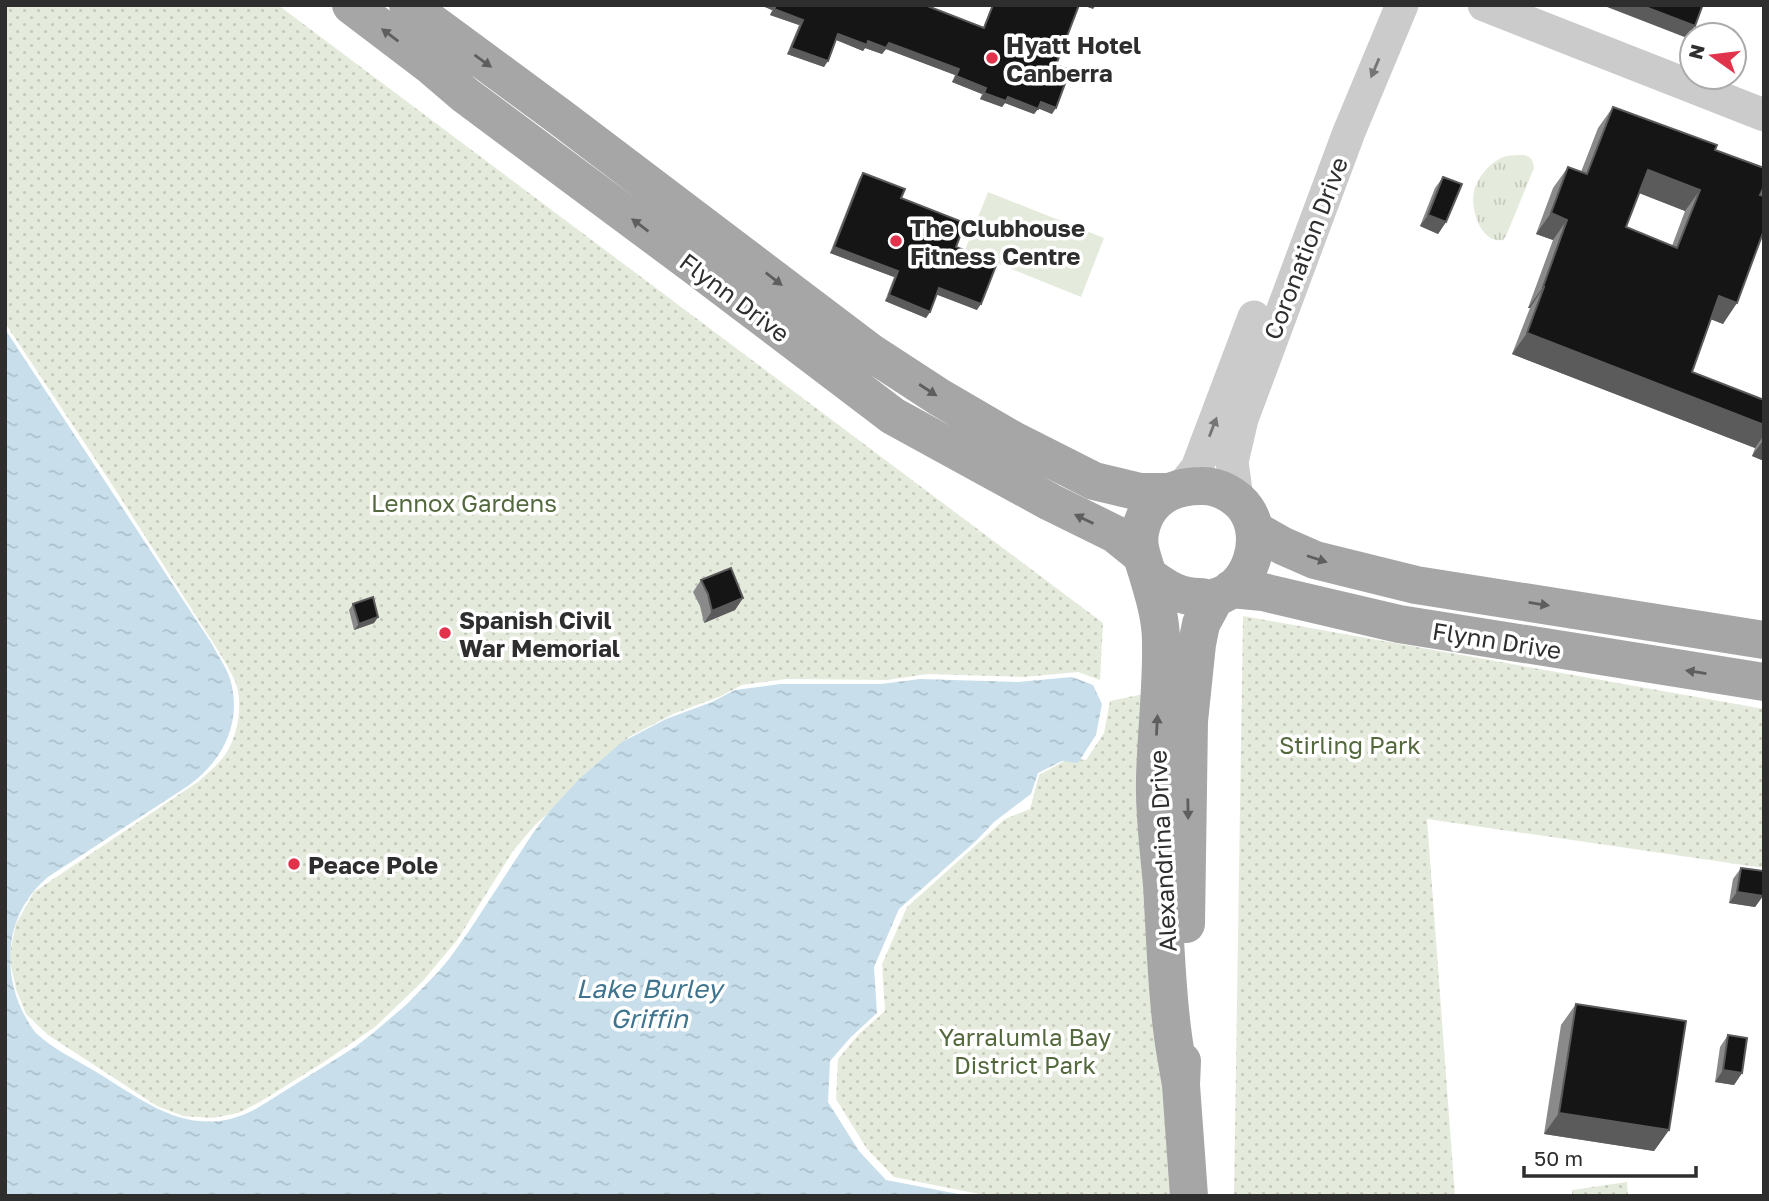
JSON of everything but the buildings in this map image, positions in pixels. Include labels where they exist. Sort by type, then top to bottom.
[{"type":"main road","name":"Flynn Drive","points":[[351,5],[440,51],[592,141],[870,352],[939,397],[1013,440],[1094,481],[1140,492],[1175,489]]},
{"type":"main road","name":"Flynn Drive","points":[[408,5],[476,104],[893,416],[1039,497],[1115,534],[1145,565]]},
{"type":"main road","points":[[1205,485],[1246,514],[1255,545],[1252,561],[1243,578],[1223,593],[1180,595],[1165,588],[1145,565],[1140,534],[1144,519],[1153,504],[1175,489],[1205,485]]},
{"type":"main road","name":"Flynn Drive","points":[[1246,514],[1283,546],[1315,560],[1416,585],[1764,640]]},
{"type":"main road","name":"Alexandrina Drive","points":[[1145,565],[1159,615],[1161,640],[1155,782],[1172,1028],[1181,1086],[1189,1196]]},
{"type":"main road","name":"Flynn Drive","points":[[1223,593],[1273,594],[1399,624],[1764,682]]},
{"type":"main road","name":"Alexandrina Drive","points":[[1181,1086],[1188,867],[1189,721],[1201,624],[1223,593]]},
{"type":"street","name":"Coronation Drive","points":[[1175,489],[1197,468],[1328,124],[1377,5]]},
{"type":"street","name":"Coronation Drive","points":[[1246,514],[1232,462],[1241,419],[1349,132],[1402,5]]},
{"type":"street","points":[[1483,5],[1764,115]]},
{"type":"green space","name":"Lennox Gardens","points":[[5,5],[278,5],[1103,623],[1100,680],[1078,672],[1024,677],[927,674],[887,680],[786,679],[742,685],[719,697],[673,714],[629,737],[585,774],[535,825],[513,851],[458,939],[422,982],[375,1027],[324,1062],[238,1113],[213,1118],[183,1116],[157,1106],[48,1035],[26,1014],[16,989],[9,957],[16,924],[34,892],[199,781],[220,762],[235,734],[239,710],[238,694],[219,652],[5,323]]},
{"type":"green space","points":[[1523,155],[1531,159],[1534,168],[1506,236],[1503,240],[1495,240],[1483,231],[1478,223],[1474,191],[1482,175],[1495,161],[1506,156]]},
{"type":"green space","points":[[988,192],[1104,238],[1081,297],[965,250]]},
{"type":"green space","name":"Stirling Park","points":[[1243,616],[1764,709],[1764,868],[1427,819],[1455,1196],[1234,1196]]},
{"type":"green space","name":"Yarralumla Bay District Park","points":[[1148,693],[1182,1196],[989,1196],[894,1177],[867,1149],[836,1099],[838,1059],[859,1034],[885,1011],[882,964],[907,907],[1005,819],[1030,809],[1039,775],[1070,758],[1086,760],[1104,733],[1110,701]]},
{"type":"green space","points":[[1627,1182],[1628,1196],[1572,1196],[1572,1190]]},
{"type":"water","name":"Lake Burley Griffin","points":[[5,329],[212,644],[228,674],[234,710],[227,739],[211,765],[200,776],[48,877],[32,893],[21,911],[10,952],[16,994],[35,1032],[57,1049],[136,1097],[174,1116],[215,1121],[236,1117],[259,1107],[355,1047],[406,1005],[449,959],[548,813],[579,779],[622,742],[666,719],[712,702],[735,690],[780,684],[881,684],[920,679],[1018,682],[1072,677],[1093,685],[1102,704],[1096,735],[1078,763],[1062,761],[1038,773],[1031,794],[994,822],[899,909],[874,967],[877,1013],[830,1061],[828,1102],[859,1151],[886,1180],[969,1196],[5,1196]]},
{"type":"place","name":"Hyatt Hotel Canberra","points":[[992,58]]},
{"type":"place","name":"The Clubhouse Fitness Centre","points":[[896,241]]},
{"type":"place","name":"Spanish Civil War Memorial","points":[[445,633]]},
{"type":"place","name":"Peace Pole","points":[[294,864]]}]
